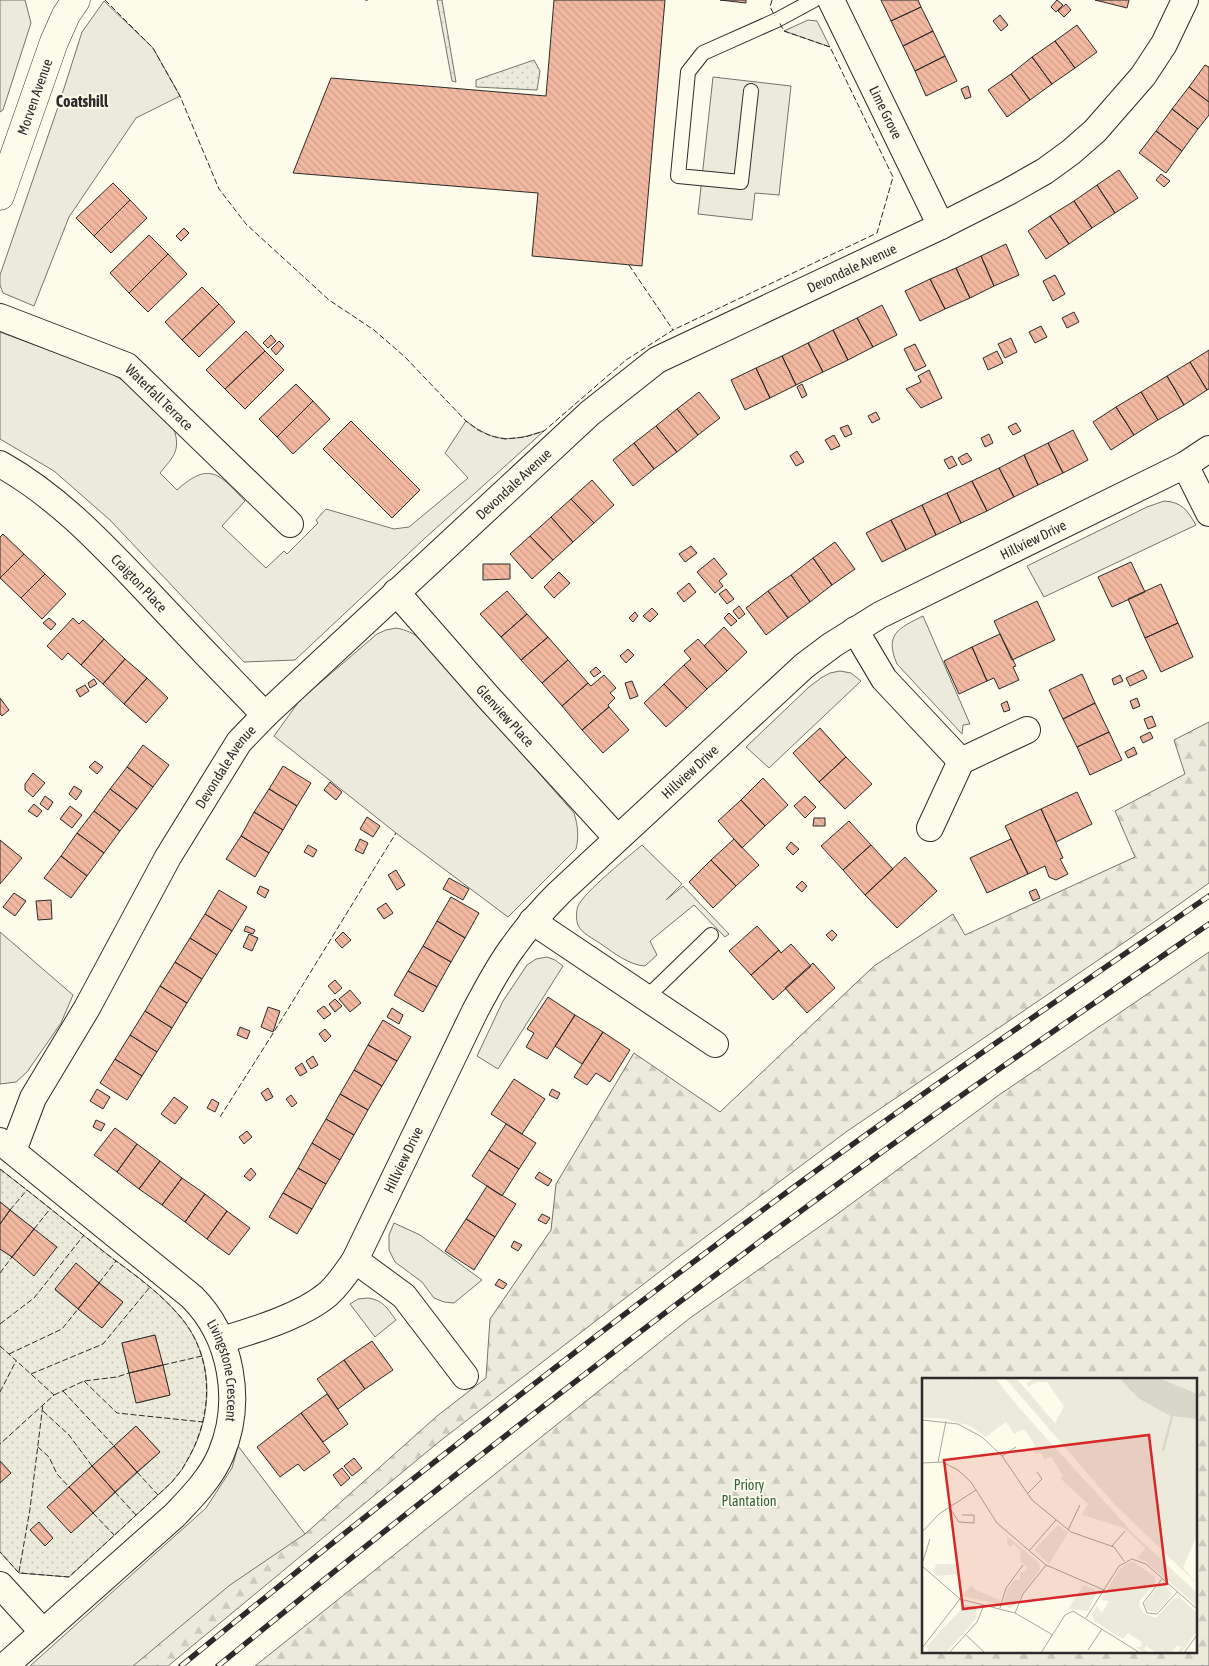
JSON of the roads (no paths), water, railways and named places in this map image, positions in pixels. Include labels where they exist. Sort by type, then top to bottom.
[{"type":"street","name":"Morven Avenue","points":[[2,180],[54,42],[76,0]]},
{"type":"street","name":"Lime Grove","points":[[831,0],[942,226]]},
{"type":"street","name":"Devondale Avenue","points":[[6,1146],[87,1008],[168,858],[239,742],[265,715],[590,413],[657,360],[942,226],[1008,192],[1044,171],[1071,152],[1095,131],[1143,76],[1164,44],[1186,0]]},
{"type":"street","name":"Waterfall Terrace","points":[[0,317],[127,366],[290,524]]},
{"type":"street","name":"Hillview Drive","points":[[222,1340],[276,1322],[310,1307],[328,1294],[342,1280],[355,1260],[475,1011],[499,968],[532,921],[558,893],[804,666],[855,630],[909,600],[1184,466],[1209,450]]},
{"type":"street","name":"Craigton Place","points":[[0,464],[15,472],[57,503],[98,540],[265,715]]},
{"type":"street","points":[[1184,466],[1209,513]]},
{"type":"street","name":"Glenview Place","points":[[396,592],[488,697],[617,838]]},
{"type":"street","points":[[855,630],[884,679],[960,761]]},
{"type":"street","points":[[930,828],[960,761],[1027,730]]},
{"type":"street","points":[[532,921],[715,1044]]},
{"type":"street","name":"Livingstone Crescent","points":[[5,1666],[175,1516],[210,1474],[221,1454],[232,1410],[232,1386],[228,1361],[222,1340],[212,1320],[192,1297],[6,1146]]},
{"type":"street","points":[[355,1260],[404,1296],[465,1376]]},
{"type":"street","points":[[0,1585],[43,1632]]},
{"type":"lane","points":[[751,90],[741,182],[678,176],[688,72],[702,53],[777,20],[814,0]]},
{"type":"lane","points":[[646,998],[711,935]]},
{"type":"railway","points":[[181,1666],[450,1450],[724,1239],[904,1108],[1209,896]]},
{"type":"railway","points":[[218,1666],[478,1458],[799,1212],[915,1128],[1209,924]]},
{"type":"district","name":"Coatshill","points":[[82,101]]},
{"type":"park label","name":"Priory Plantation","points":[[749,1494]]}]
